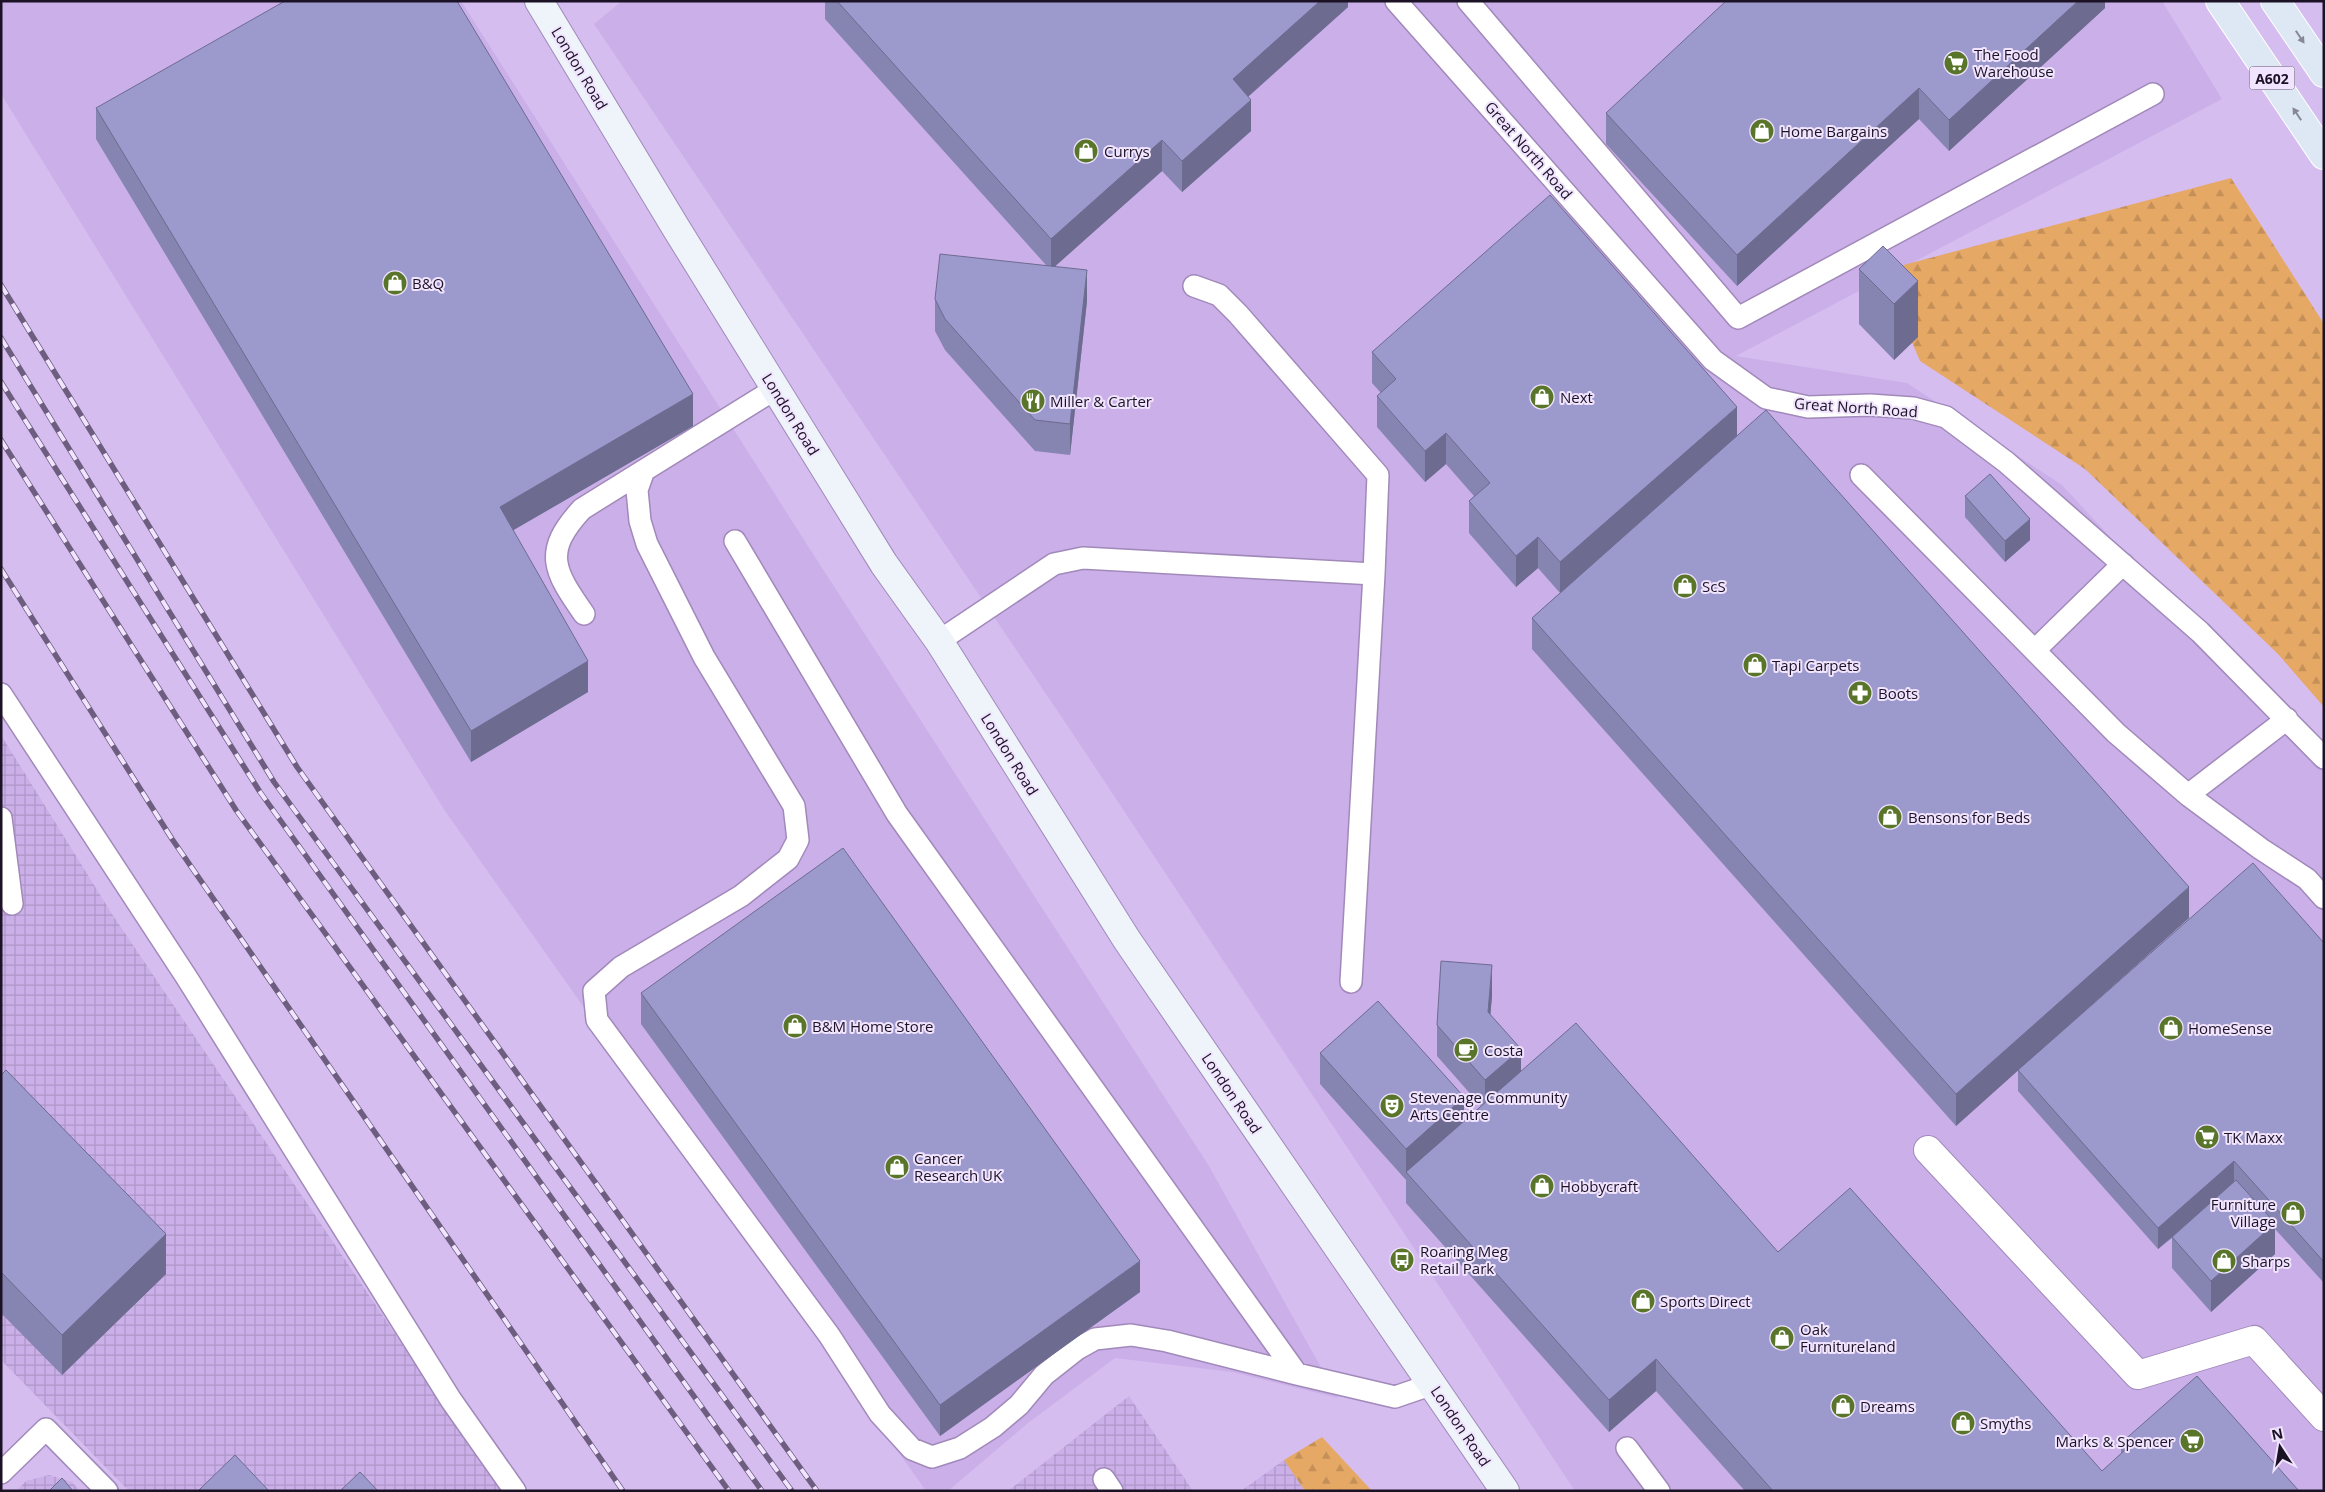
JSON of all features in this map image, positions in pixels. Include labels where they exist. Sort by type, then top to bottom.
[{"type":"main road","name":"London Road","points":[[540,1],[775,389],[884,564],[939,641],[1127,940],[1505,1491]]},
{"type":"main road","name":"A602","points":[[2220,1],[2324,155]]},
{"type":"main road","name":"A602","points":[[2276,1],[2324,73]]},
{"type":"street","points":[[1928,1150],[2138,1374],[2254,1340],[2324,1417]]},
{"type":"lane","name":"Great North Road","points":[[1396,1],[1713,360],[1766,398],[1808,407],[1870,405],[1913,408],[1946,417],[2006,462],[2200,632],[2324,758]]},
{"type":"lane","points":[[1468,1],[1738,318],[2153,94]]},
{"type":"lane","points":[[1194,286],[1219,295],[1238,314],[1378,475],[1351,982]]},
{"type":"lane","points":[[584,614],[561,581],[555,560],[566,526],[582,509],[775,389]]},
{"type":"lane","points":[[642,473],[637,490],[640,521],[647,544],[704,657],[794,806],[798,840],[788,859],[741,896],[621,967],[594,992],[598,1020],[829,1335],[880,1414],[912,1449],[932,1457],[960,1448],[993,1426],[1018,1405],[1044,1375],[1077,1349],[1095,1339],[1131,1334],[1167,1341],[1395,1397],[1433,1384]]},
{"type":"lane","points":[[1861,475],[2116,733],[2188,795],[2261,849],[2307,879],[2324,898]]},
{"type":"lane","points":[[734,542],[897,814],[1297,1374]]},
{"type":"lane","points":[[939,641],[1054,564],[1083,558],[1374,574]]},
{"type":"lane","points":[[2035,650],[2123,564]]},
{"type":"lane","points":[[1,694],[188,978],[452,1400],[515,1491]]},
{"type":"lane","points":[[2188,795],[2287,719]]},
{"type":"lane","points":[[1,818],[12,904]]},
{"type":"lane","points":[[1,1473],[46,1429],[107,1491]]},
{"type":"lane","points":[[1627,1448],[1659,1491]]},
{"type":"shaded area","points":[[1,1],[461,1],[815,557],[1209,1166],[1338,1398],[1232,1372],[1115,1358],[1028,1423],[948,1491],[926,1491],[445,811],[1,94]]},
{"type":"shaded area","points":[[622,1],[2162,1],[2222,99],[1736,356],[1907,383],[2062,485],[2324,768],[2324,1491],[1575,1491],[1073,734],[594,24]]},
{"type":"shaded area","points":[[1,735],[112,914],[501,1491],[129,1491],[1,1360]]},
{"type":"shaded area","points":[[1129,1396],[1193,1491],[1008,1491]]},
{"type":"shaded area","points":[[1284,1460],[1305,1491],[1241,1491]]},
{"type":"shaded area","points":[[49,1475],[72,1482],[80,1491],[16,1491],[26,1481]]},
{"type":"green space","points":[[2231,178],[2324,324],[2324,707],[2278,654],[2085,469],[1920,361],[1881,271]]},
{"type":"green space","points":[[1322,1437],[1372,1491],[1305,1491],[1284,1460]]},
{"type":"building","name":"B&Q","points":[[285,1],[457,1],[693,394],[500,507],[588,661],[471,731],[96,108]]},
{"type":"building","name":"Currys","points":[[837,1],[1320,1],[1233,79],[1251,100],[1182,161],[1162,140],[1051,239]]},
{"type":"building","name":"Home Bargains","points":[[1726,1],[2078,1],[1949,120],[1919,88],[1737,255],[1606,113]]},
{"type":"building","name":"Next","points":[[1550,195],[1737,407],[1560,562],[1538,537],[1516,556],[1469,501],[1490,483],[1446,433],[1425,451],[1377,396],[1396,379],[1372,352]]},
{"type":"building","points":[[1883,246],[1918,281],[1894,304],[1859,269]]},
{"type":"building","name":"Miller & Carter","points":[[940,254],[1087,270],[1070,424],[1035,420],[945,319],[935,299]]},
{"type":"building","points":[[1766,410],[2189,887],[1956,1094],[1532,618]]},
{"type":"building","points":[[1990,474],[2030,519],[2005,541],[1965,496]]},
{"type":"building","points":[[843,848],[1140,1261],[940,1405],[641,993]]},
{"type":"building","points":[[2253,863],[2324,943],[2324,1262],[2234,1161],[2158,1228],[2018,1070]]},
{"type":"building","points":[[1441,961],[1492,965],[1488,1012],[1521,1049],[1485,1080],[1437,1025]]},
{"type":"building","name":"Stevenage Community Arts Centre","points":[[1378,1001],[1464,1097],[1406,1149],[1320,1053]]},
{"type":"building","points":[[1576,1023],[1778,1252],[1850,1188],[2102,1471],[2126,1449],[2121,1443],[2197,1376],[2299,1491],[1773,1491],[1656,1359],[1609,1400],[1406,1172]]},
{"type":"building","points":[[6,1070],[166,1234],[62,1335],[1,1272],[1,1075]]},
{"type":"building","points":[[2236,1180],[2275,1223],[2211,1281],[2172,1237]]},
{"type":"building","points":[[235,1455],[269,1491],[198,1491]]},
{"type":"building","points":[[360,1472],[378,1491],[340,1491]]},
{"type":"building","points":[[62,1478],[73,1491],[49,1491]]},
{"type":"railway","points":[[1,285],[297,767],[817,1491]]},
{"type":"railway","points":[[1,338],[274,782],[792,1491]]},
{"type":"railway","points":[[1,382],[260,792],[762,1491]]},
{"type":"railway","points":[[1,440],[236,810],[729,1491]]},
{"type":"railway","points":[[1,569],[172,839],[623,1491]]},
{"type":"place","name":"The Food Warehouse","points":[[1956,63]]},
{"type":"place","name":"Home Bargains","points":[[1762,131]]},
{"type":"place","name":"Currys","points":[[1086,151]]},
{"type":"place","name":"B&Q","points":[[395,283]]},
{"type":"place","name":"Next","points":[[1542,397]]},
{"type":"place","name":"Miller & Carter","points":[[1033,401]]},
{"type":"place","name":"ScS","points":[[1685,586]]},
{"type":"place","name":"Tapi Carpets","points":[[1755,665]]},
{"type":"place","name":"Boots","points":[[1860,693]]},
{"type":"place","name":"Bensons for Beds","points":[[1890,817]]},
{"type":"place","name":"B&M Home Store","points":[[795,1026]]},
{"type":"place","name":"HomeSense","points":[[2171,1028]]},
{"type":"place","name":"Costa","points":[[1466,1050]]},
{"type":"place","name":"Stevenage Community Arts Centre","points":[[1392,1106]]},
{"type":"place","name":"TK Maxx","points":[[2207,1137]]},
{"type":"place","name":"Cancer Research UK","points":[[897,1167]]},
{"type":"place","name":"Hobbycraft","points":[[1542,1186]]},
{"type":"place","name":"Furniture Village","points":[[2293,1213]]},
{"type":"place","name":"Roaring Meg Retail Park","points":[[1402,1260]]},
{"type":"place","name":"Sharps","points":[[2224,1261]]},
{"type":"place","name":"Sports Direct","points":[[1643,1301]]},
{"type":"place","name":"Oak Furnitureland","points":[[1782,1338]]},
{"type":"place","name":"Dreams","points":[[1843,1406]]},
{"type":"place","name":"Smyths","points":[[1963,1423]]},
{"type":"place","name":"Marks & Spencer","points":[[2192,1441]]}]
